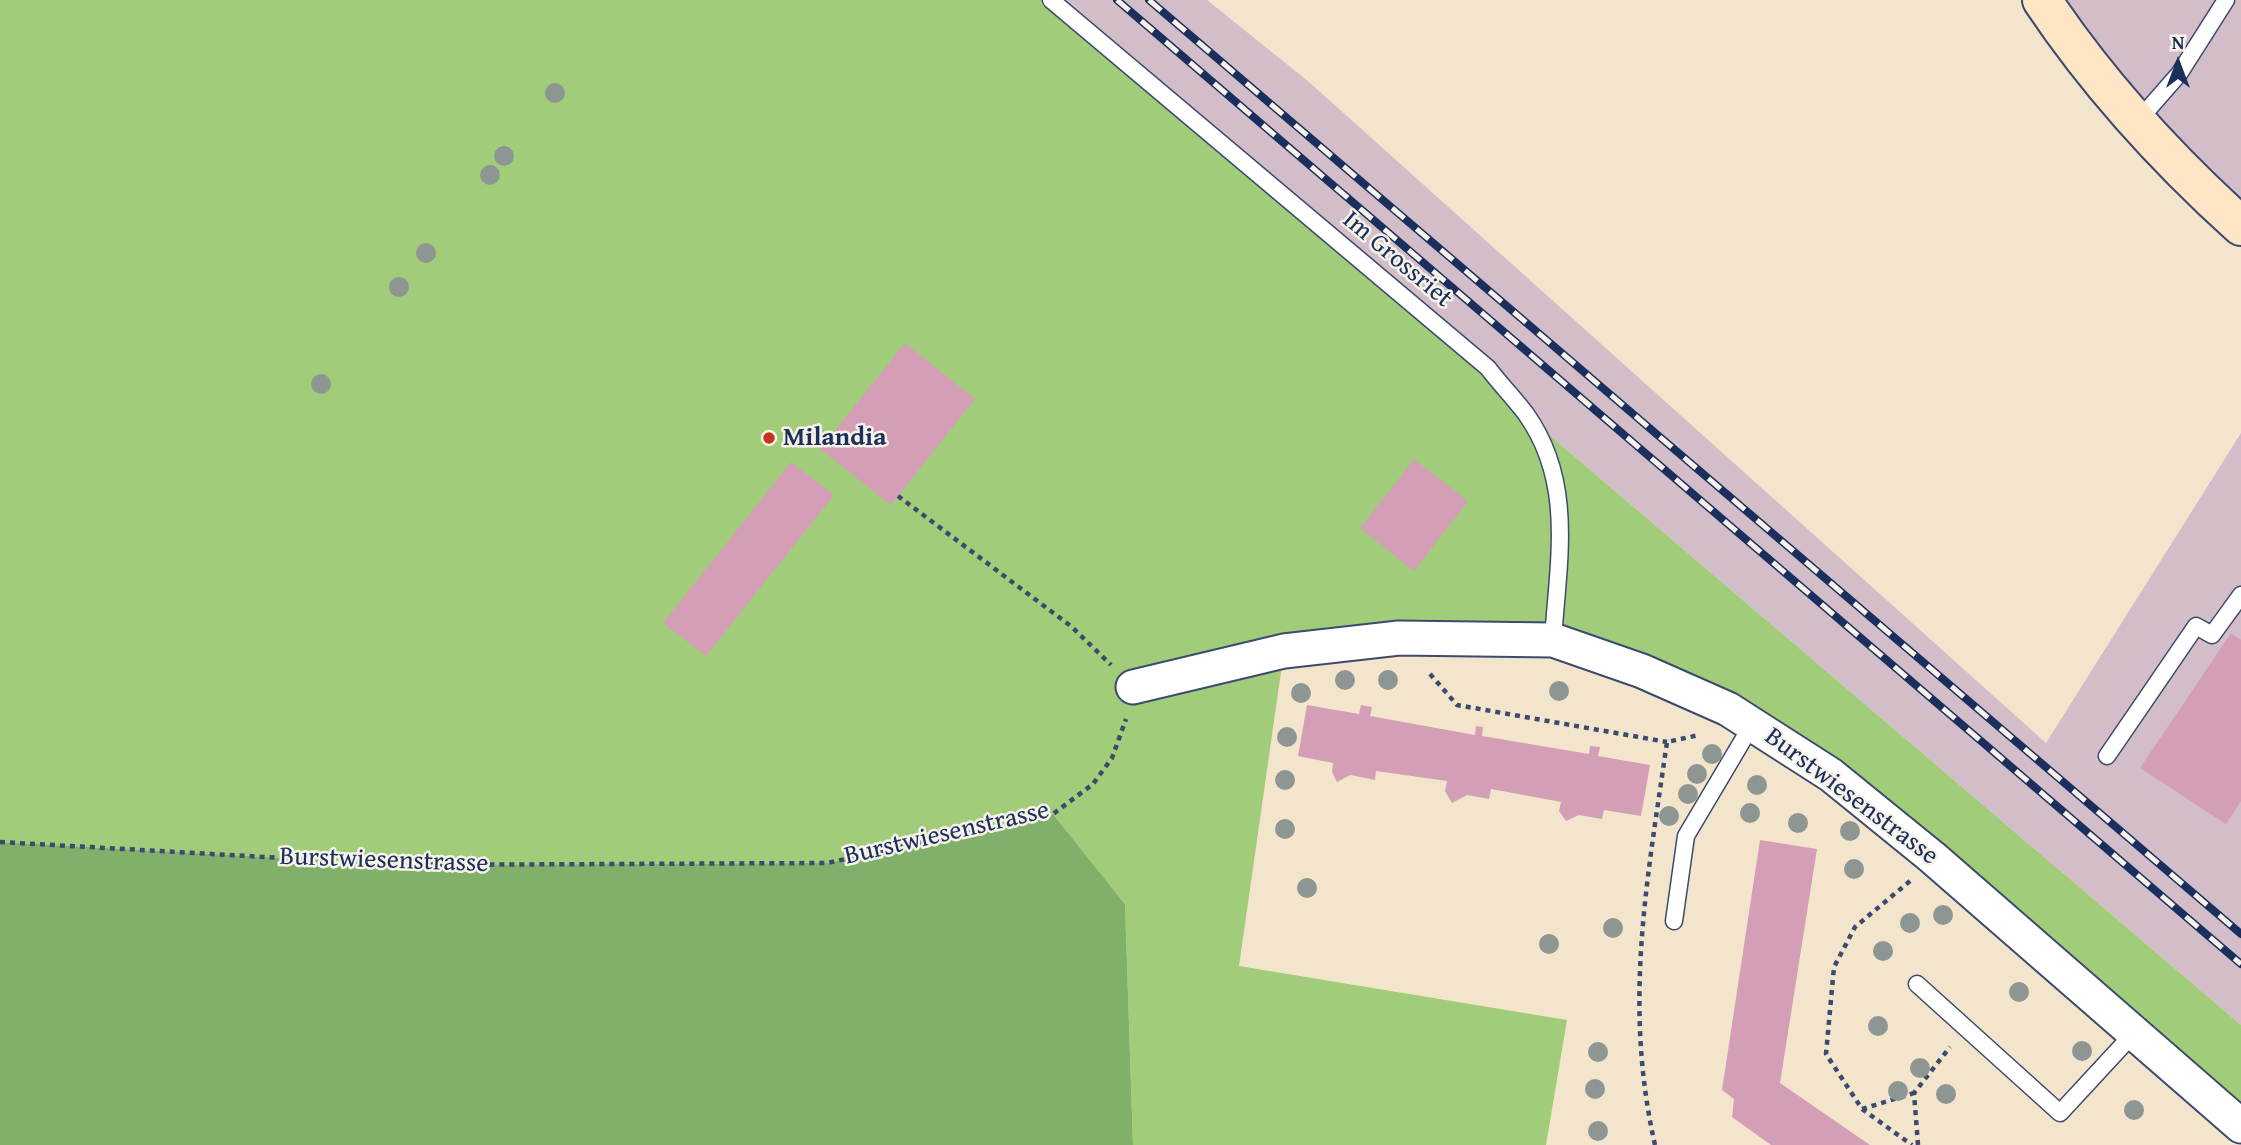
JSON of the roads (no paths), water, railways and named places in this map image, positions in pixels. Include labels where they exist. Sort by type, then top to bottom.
[{"type":"street","points":[[2042,0],[2098,76],[2142,127],[2241,226]]},
{"type":"street","name":"Burstwiesenstrasse","points":[[1133,687],[1284,651],[1399,638],[1553,640],[1642,671],[1753,723],[1831,775],[1932,858],[2241,1126]]},
{"type":"lane","name":"Im Grossriet","points":[[1051,0],[1488,368],[1527,416],[1551,461],[1562,509],[1553,640]]},
{"type":"lane","points":[[2142,127],[2226,0]]},
{"type":"lane","points":[[2107,756],[2196,626],[2212,635],[2241,595]]},
{"type":"lane","points":[[1674,921],[1686,836],[1753,723]]},
{"type":"lane","points":[[1917,985],[2060,1113],[2134,1033]]},
{"type":"railway","points":[[1117,0],[2241,964]]},
{"type":"railway","points":[[1149,0],[2241,934]]},
{"type":"place","name":"Milandia","points":[[769,438]]}]
